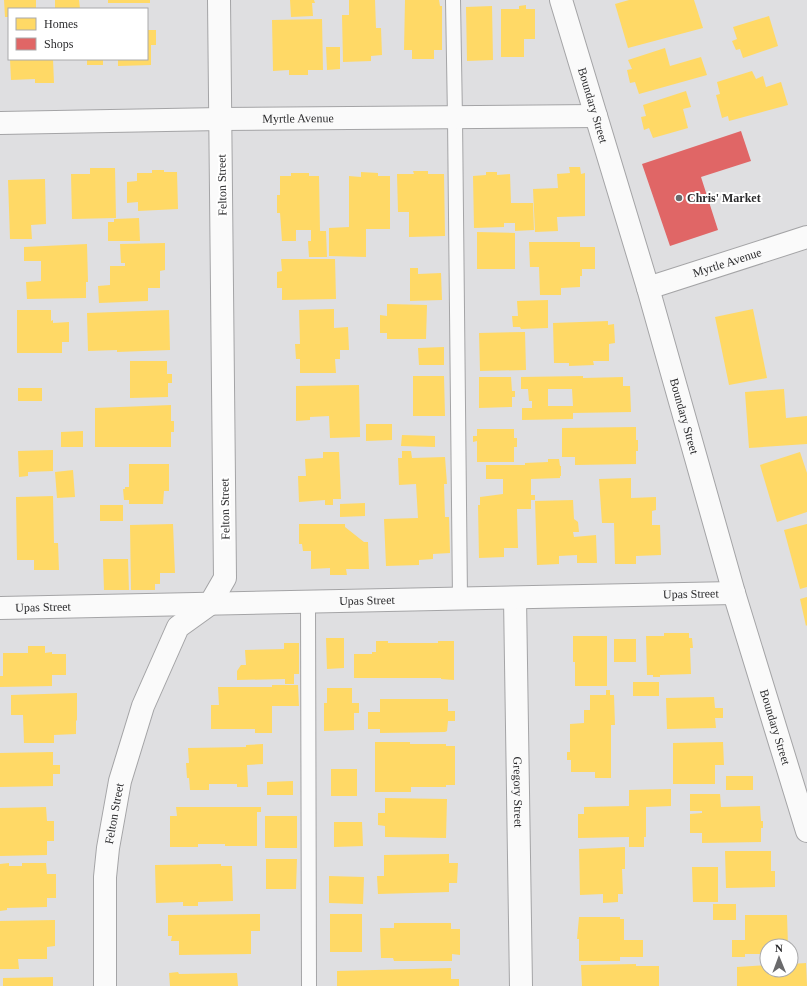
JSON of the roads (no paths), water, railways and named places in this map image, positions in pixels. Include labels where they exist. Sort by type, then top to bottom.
[{"type":"street","name":"Felton Street","points":[[105,986],[105,876],[108,848],[120,781],[143,706],[178,627],[210,604],[225,578],[219,0]]},
{"type":"street","name":"Boundary Street","points":[[561,0],[648,288],[734,594],[807,831]]},
{"type":"street","name":"Myrtle Avenue","points":[[0,124],[221,119],[596,116]]},
{"type":"street","name":"Myrtle Avenue","points":[[648,288],[807,237]]},
{"type":"street","name":"Upas Street","points":[[0,608],[734,594]]},
{"type":"street","name":"Gregory Street","points":[[515,598],[521,986]]},
{"type":"lane","points":[[453,0],[460,599]]},
{"type":"lane","points":[[308,602],[309,986]]},
{"type":"place","name":"Chris' Market","points":[[679,198]]}]
